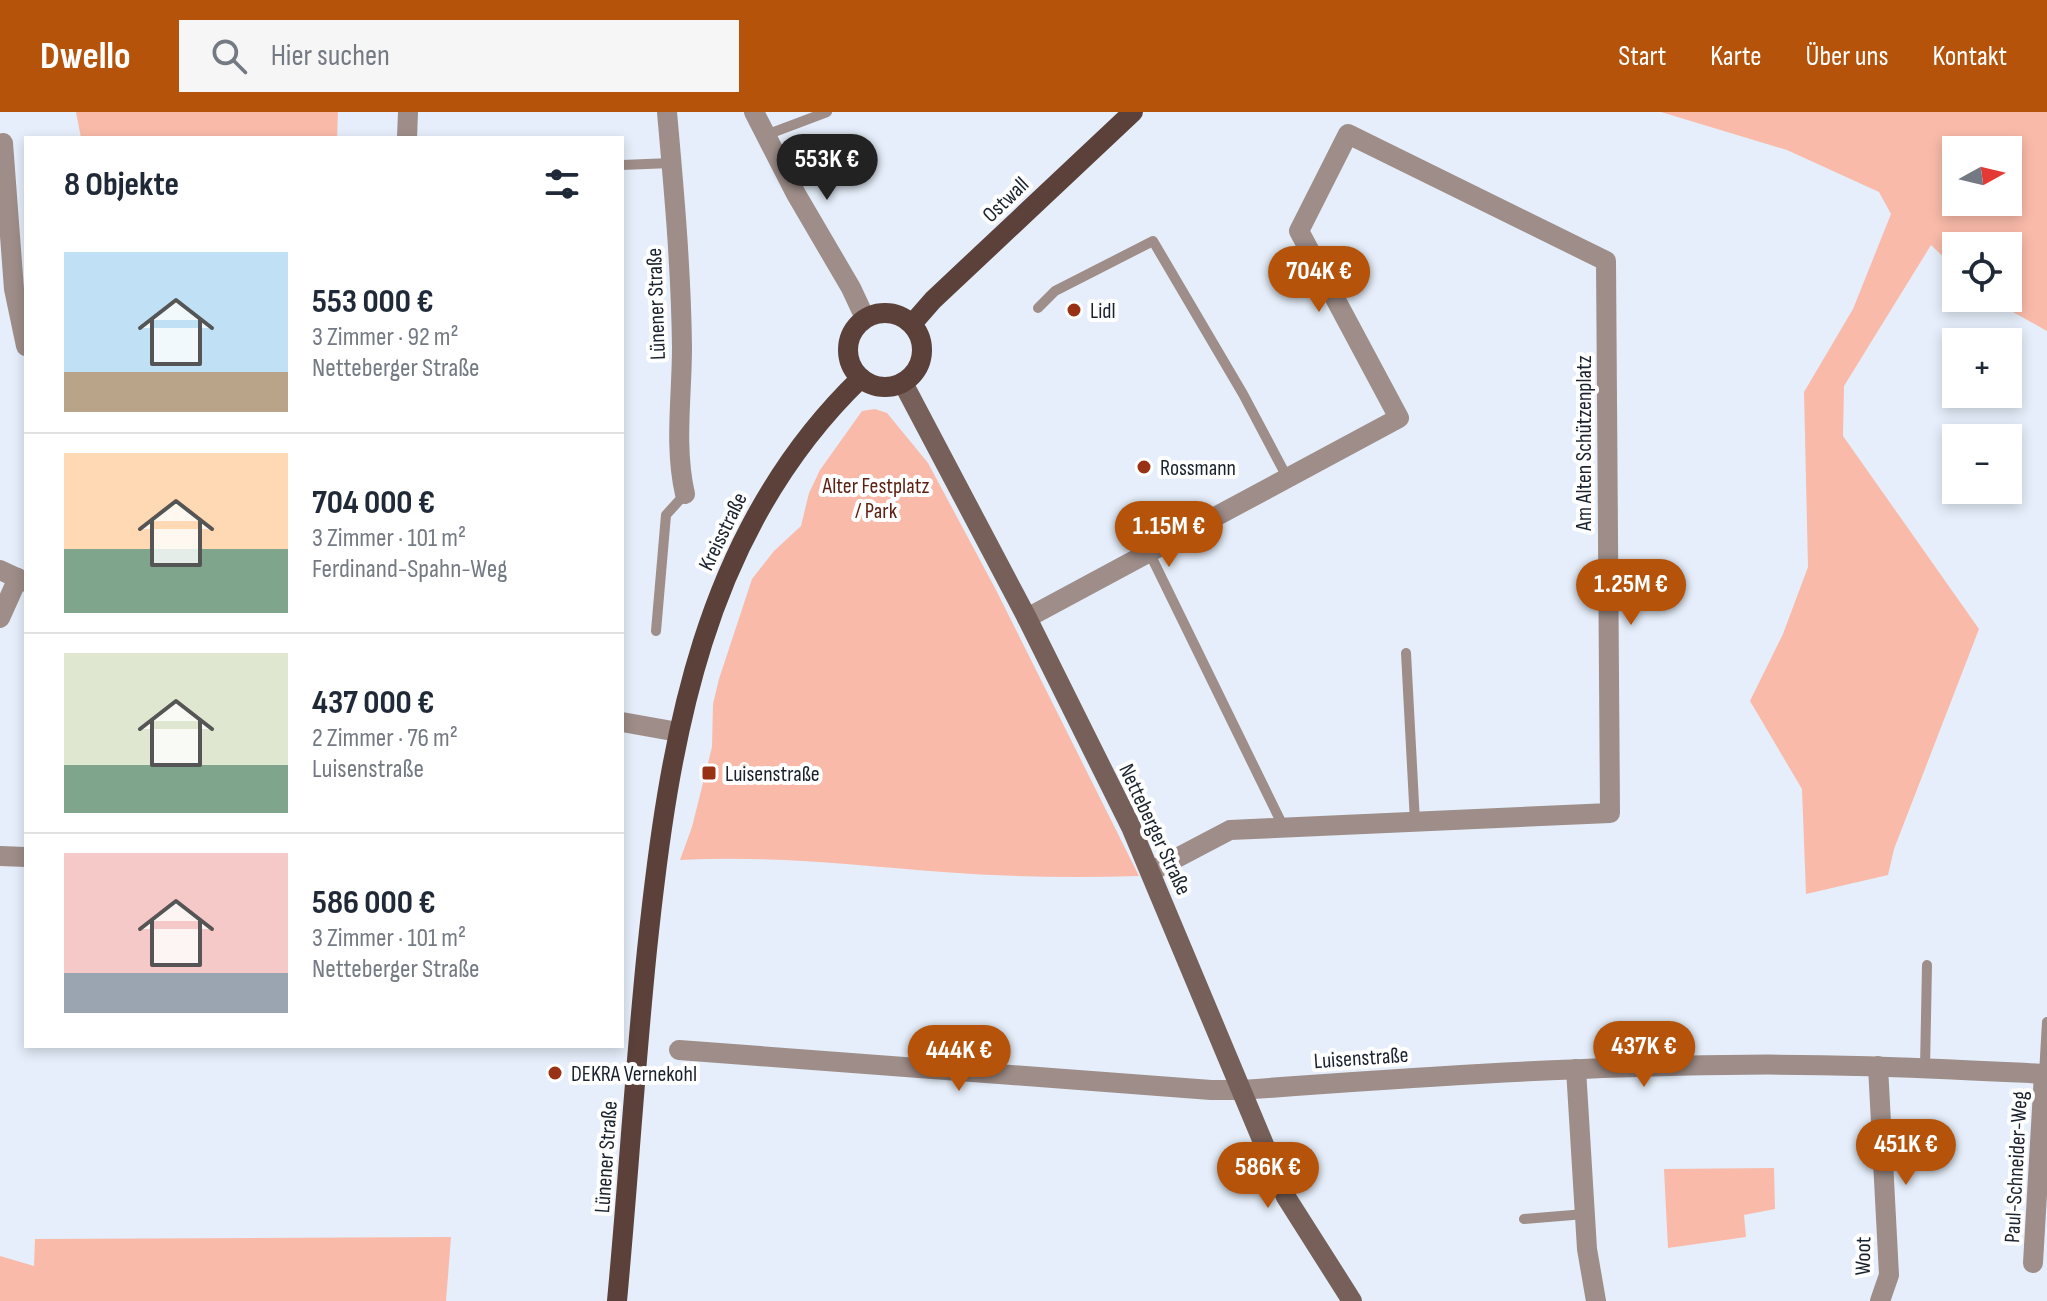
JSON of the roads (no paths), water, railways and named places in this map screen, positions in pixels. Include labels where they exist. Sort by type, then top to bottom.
[{"type":"main road","name":"Ostwall","points":[[912,324],[979,256],[1133,112]]},
{"type":"main road","points":[[890,312],[912,324],[920,335],[923,349],[914,374],[903,383],[881,387],[861,378],[854,370],[848,348],[856,326],[876,313],[890,312]]},
{"type":"main road","name":"Kreisstraße","points":[[678,732],[707,624],[729,566],[759,507],[801,443],[861,378]]},
{"type":"main road","name":"Lünener Straße","points":[[617,1301],[648,938],[678,732]]},
{"type":"street","points":[[407,136],[408,112]]},
{"type":"street","name":"Lünener Straße","points":[[667,112],[680,269],[682,345],[678,466],[685,494]]},
{"type":"street","points":[[754,112],[865,318]]},
{"type":"street","name":"Am Alten Schützenplatz","points":[[1152,871],[1230,830],[1610,813],[1606,261],[1348,134],[1299,231],[1399,418],[1288,479]]},
{"type":"street","points":[[0,144],[3,143],[7,289],[24,340]]},
{"type":"street","name":"Netteberger Straße","points":[[903,383],[1027,618],[1152,871],[1286,1197],[1352,1301]]},
{"type":"street","points":[[1027,618],[1288,479]]},
{"type":"street","points":[[0,618],[15,577]]},
{"type":"street","points":[[624,722],[678,732]]},
{"type":"street","points":[[0,856],[24,857]]},
{"type":"street","name":"Luisenstraße","points":[[679,1050],[1241,1090],[1467,1074],[1727,1065],[1878,1066],[2046,1074]]},
{"type":"street","name":"Woot","points":[[1878,1066],[1889,1275],[1880,1301]]},
{"type":"street","points":[[1576,1069],[1587,1249],[1596,1301]]},
{"type":"street","name":"Paul-Schneider-Weg","points":[[2033,1263],[2046,1074]]},
{"type":"lane","points":[[766,135],[827,112]]},
{"type":"lane","points":[[624,165],[671,163]]},
{"type":"lane","points":[[1038,308],[1055,291],[1153,241],[1243,394],[1288,479]]},
{"type":"lane","points":[[656,631],[666,515],[685,494]]},
{"type":"lane","points":[[1150,554],[1284,828]]},
{"type":"lane","points":[[1406,653],[1415,822]]},
{"type":"lane","points":[[1925,1068],[1927,965]]},
{"type":"lane","points":[[2046,1074],[2047,1022]]},
{"type":"lane","points":[[1524,1219],[1585,1214]]},
{"type":"place","name":"Lidl","points":[[1074,310]]},
{"type":"place","name":"Rossmann","points":[[1144,467]]},
{"type":"place","name":"Luisenstraße","points":[[709,773]]},
{"type":"place","name":"DEKRA Vernekohl","points":[[555,1073]]},
{"type":"park label","name":"Alter Festplatz / Park","points":[[876,498]]}]
